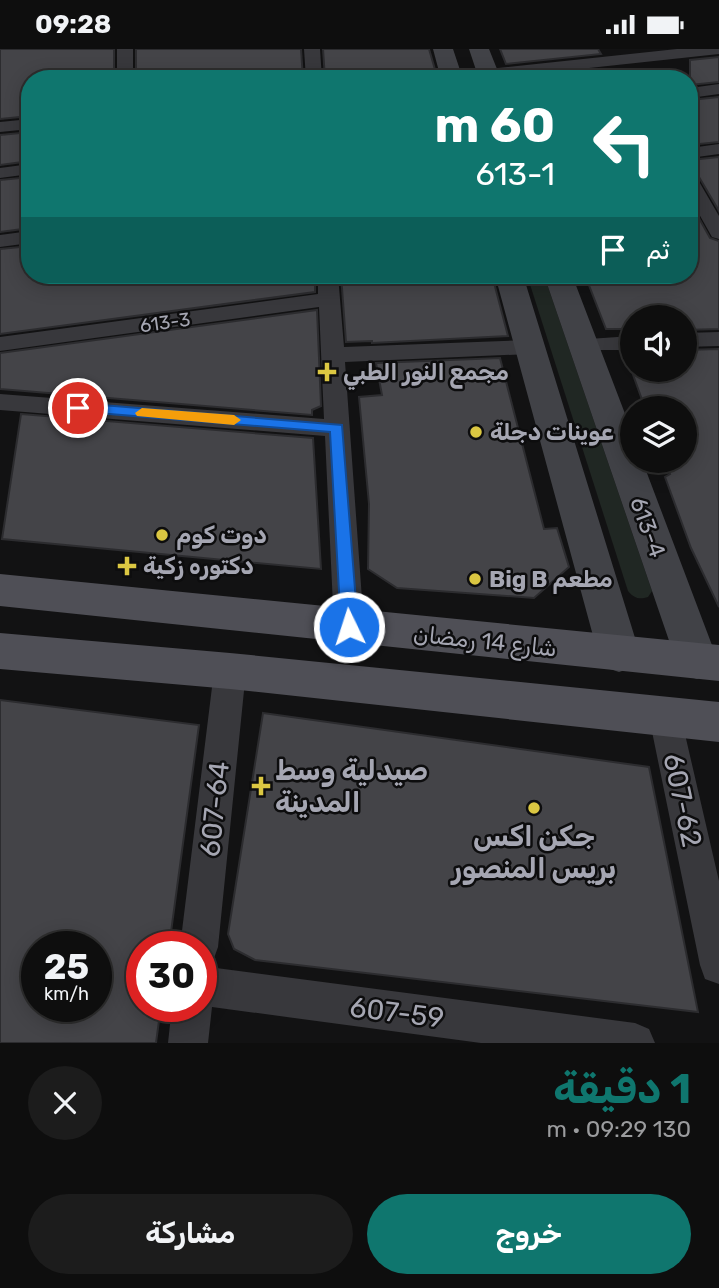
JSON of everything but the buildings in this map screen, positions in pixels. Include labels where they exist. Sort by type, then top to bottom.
[{"type":"main road","name":"شارع 14 رمضان","points":[[0,590],[708,662]]},
{"type":"main road","points":[[0,651],[230,671],[719,722]]},
{"type":"street","points":[[125,49],[125,70]]},
{"type":"street","points":[[312,49],[313,70]]},
{"type":"street","points":[[443,49],[449,70]]},
{"type":"street","points":[[479,49],[487,70]]},
{"type":"street","points":[[524,70],[616,54],[719,49]]},
{"type":"street","points":[[698,92],[719,89]]},
{"type":"street","points":[[0,127],[21,125]]},
{"type":"street","points":[[698,152],[719,149]]},
{"type":"street","points":[[0,173],[21,170]]},
{"type":"street","points":[[698,196],[719,233]]},
{"type":"street","points":[[0,241],[21,238]]},
{"type":"street","points":[[512,284],[619,654]]},
{"type":"street","name":"613-4","points":[[561,284],[582,345],[708,662]]},
{"type":"street","points":[[328,287],[349,627]]},
{"type":"street","name":"613-3","points":[[0,344],[328,287]]},
{"type":"street","points":[[697,340],[719,339]]},
{"type":"street","points":[[582,345],[620,343]]},
{"type":"street","points":[[332,355],[530,347]]},
{"type":"street","points":[[0,402],[337,428]]},
{"type":"street","name":"607-64","points":[[201,931],[230,671]]},
{"type":"street","name":"607-62","points":[[665,717],[719,965]]},
{"type":"street","name":"607-59","points":[[217,988],[635,1043]]},
{"type":"street","points":[[188,1043],[190,1022]]},
{"type":"shaded area","points":[[530,284],[547,284],[652,591],[648,597],[637,598],[628,591]]},
{"type":"slow traffic","points":[[142,413],[234,420]]},
{"type":"place","name":"مجمع النور الطبي","points":[[327,372]]},
{"type":"place","name":"عوينات دجلة","points":[[476,432]]},
{"type":"place","name":"دوت كوم","points":[[162,535]]},
{"type":"place","name":"دكتوره زكية","points":[[127,566]]},
{"type":"place","name":"Big B مطعم","points":[[475,579]]},
{"type":"place","name":"صيدلية وسط المدينة","points":[[261,786]]},
{"type":"place","name":"جكن اكس بريس المنصور","points":[[534,808]]},
{"type":"route","points":[[78,408],[337,428],[349,627]]}]
